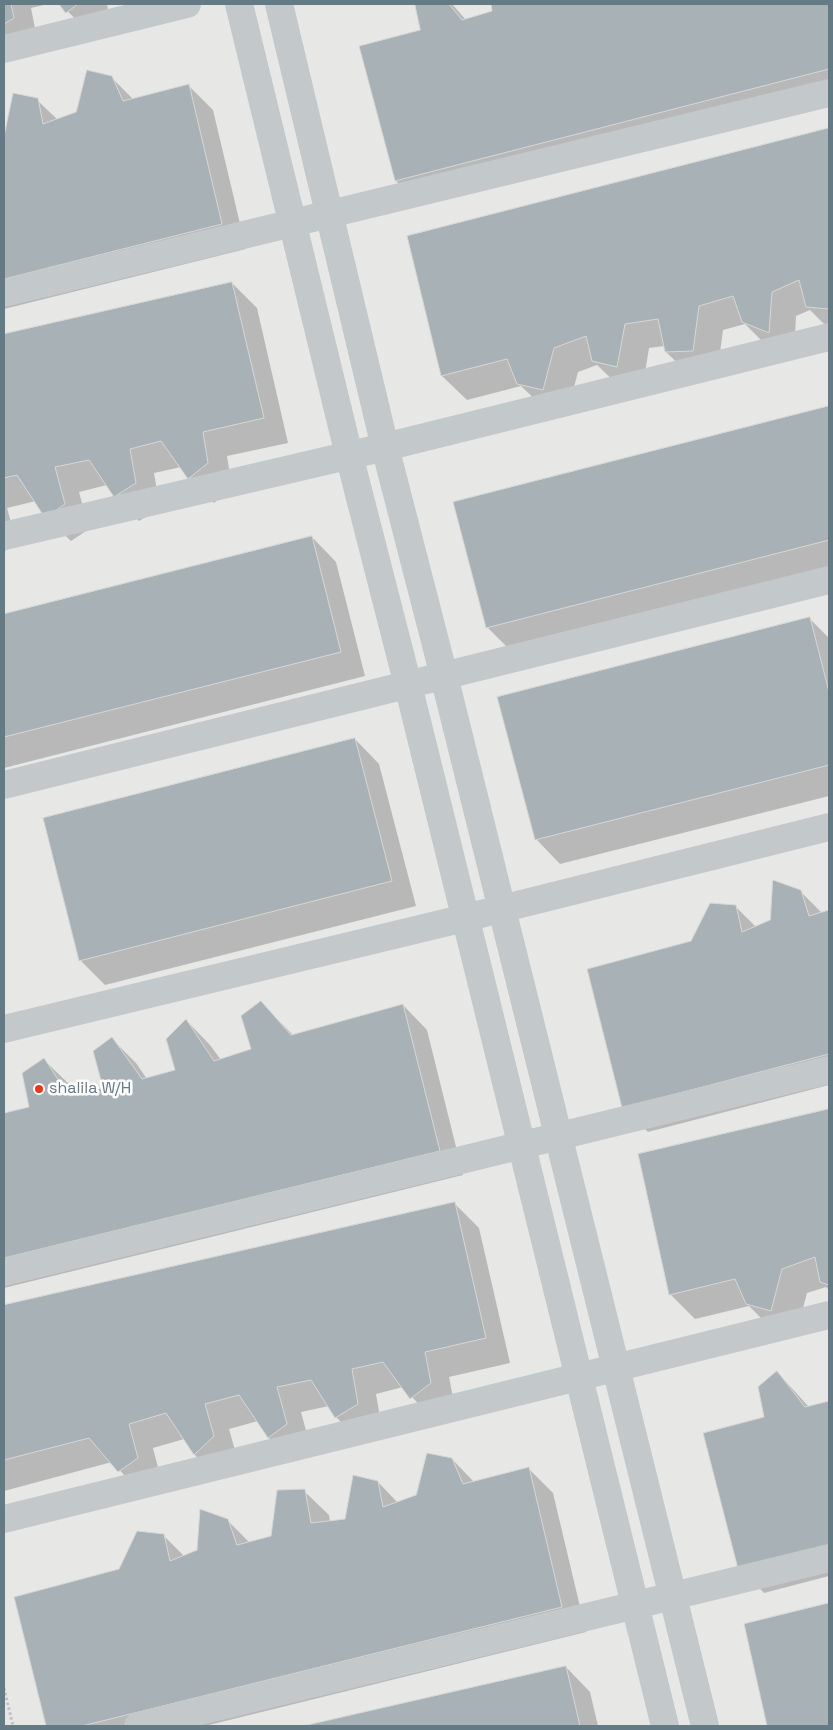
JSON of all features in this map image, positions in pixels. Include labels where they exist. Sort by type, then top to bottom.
[{"type":"street","points":[[4,50],[187,4]]},
{"type":"street","points":[[240,4],[294,223],[348,455],[408,685],[665,1726]]},
{"type":"street","points":[[279,4],[385,447],[444,676],[705,1726]]},
{"type":"street","points":[[4,293],[829,93]]},
{"type":"street","points":[[4,536],[385,447],[829,337]]},
{"type":"street","points":[[4,785],[829,580]]},
{"type":"street","points":[[4,1029],[465,918],[829,827]]},
{"type":"street","points":[[4,1272],[829,1070]]},
{"type":"street","points":[[4,1519],[829,1314]]},
{"type":"street","points":[[138,1726],[829,1558]]},
{"type":"path","points":[[4,1688],[13,1726]]},
{"type":"shaded area","points":[[4,4],[829,4],[829,1726],[4,1726]]},
{"type":"building","points":[[4,4],[11,4],[14,18],[4,24]]},
{"type":"building","points":[[59,4],[78,4],[66,13]]},
{"type":"building","points":[[415,4],[449,4],[462,20],[492,11],[491,4],[829,4],[829,69],[395,181],[359,46],[420,30]]},
{"type":"building","points":[[87,70],[112,76],[123,101],[189,84],[222,224],[4,279],[4,136],[13,93],[38,98],[43,124],[76,112]]},
{"type":"building","points":[[829,128],[829,309],[806,307],[799,280],[772,292],[769,333],[742,322],[733,296],[699,306],[693,351],[665,352],[658,319],[625,324],[617,367],[592,361],[586,336],[554,348],[543,390],[517,384],[507,359],[441,376],[407,236]]},
{"type":"building","points":[[232,282],[264,418],[203,432],[208,463],[188,479],[161,441],[130,449],[136,483],[114,497],[89,460],[55,467],[65,504],[45,518],[17,475],[4,478],[4,334]]},
{"type":"building","points":[[829,406],[829,540],[486,628],[453,502]]},
{"type":"building","points":[[312,536],[341,652],[4,737],[4,614]]},
{"type":"building","points":[[810,617],[829,692],[829,765],[535,840],[497,697]]},
{"type":"building","points":[[355,738],[392,881],[79,961],[43,818]]},
{"type":"building","points":[[773,880],[801,890],[809,916],[829,910],[829,1054],[622,1108],[587,969],[691,941],[710,903],[736,905],[742,932],[770,920]]},
{"type":"building","points":[[261,1001],[291,1035],[403,1004],[440,1151],[4,1258],[4,1113],[29,1107],[22,1073],[44,1058],[69,1096],[103,1088],[93,1051],[112,1037],[142,1079],[175,1070],[166,1039],[186,1019],[214,1061],[251,1049],[241,1016]]},
{"type":"building","points":[[829,1109],[829,1285],[820,1282],[815,1257],[782,1269],[771,1311],[746,1304],[735,1279],[669,1295],[638,1154]]},
{"type":"building","points":[[455,1202],[486,1338],[425,1352],[431,1383],[410,1399],[383,1362],[352,1369],[358,1404],[335,1418],[311,1380],[277,1387],[287,1424],[268,1438],[239,1395],[205,1404],[214,1436],[194,1455],[166,1413],[129,1424],[138,1458],[118,1472],[89,1438],[4,1460],[4,1305]]},
{"type":"building","points":[[777,1371],[805,1407],[829,1401],[829,1545],[738,1569],[703,1433],[764,1417],[758,1387]]},
{"type":"building","points":[[427,1453],[452,1458],[463,1484],[529,1467],[562,1607],[82,1726],[46,1726],[14,1597],[119,1569],[137,1531],[164,1534],[170,1561],[197,1550],[200,1509],[228,1519],[237,1545],[271,1536],[277,1490],[305,1489],[311,1523],[345,1519],[353,1475],[378,1481],[383,1507],[416,1495]]},
{"type":"building","points":[[829,1603],[829,1726],[767,1726],[744,1624]]},
{"type":"building","points":[[566,1666],[580,1726],[303,1726]]},
{"type":"place","name":"shalila W/H","points":[[39,1089]]}]
